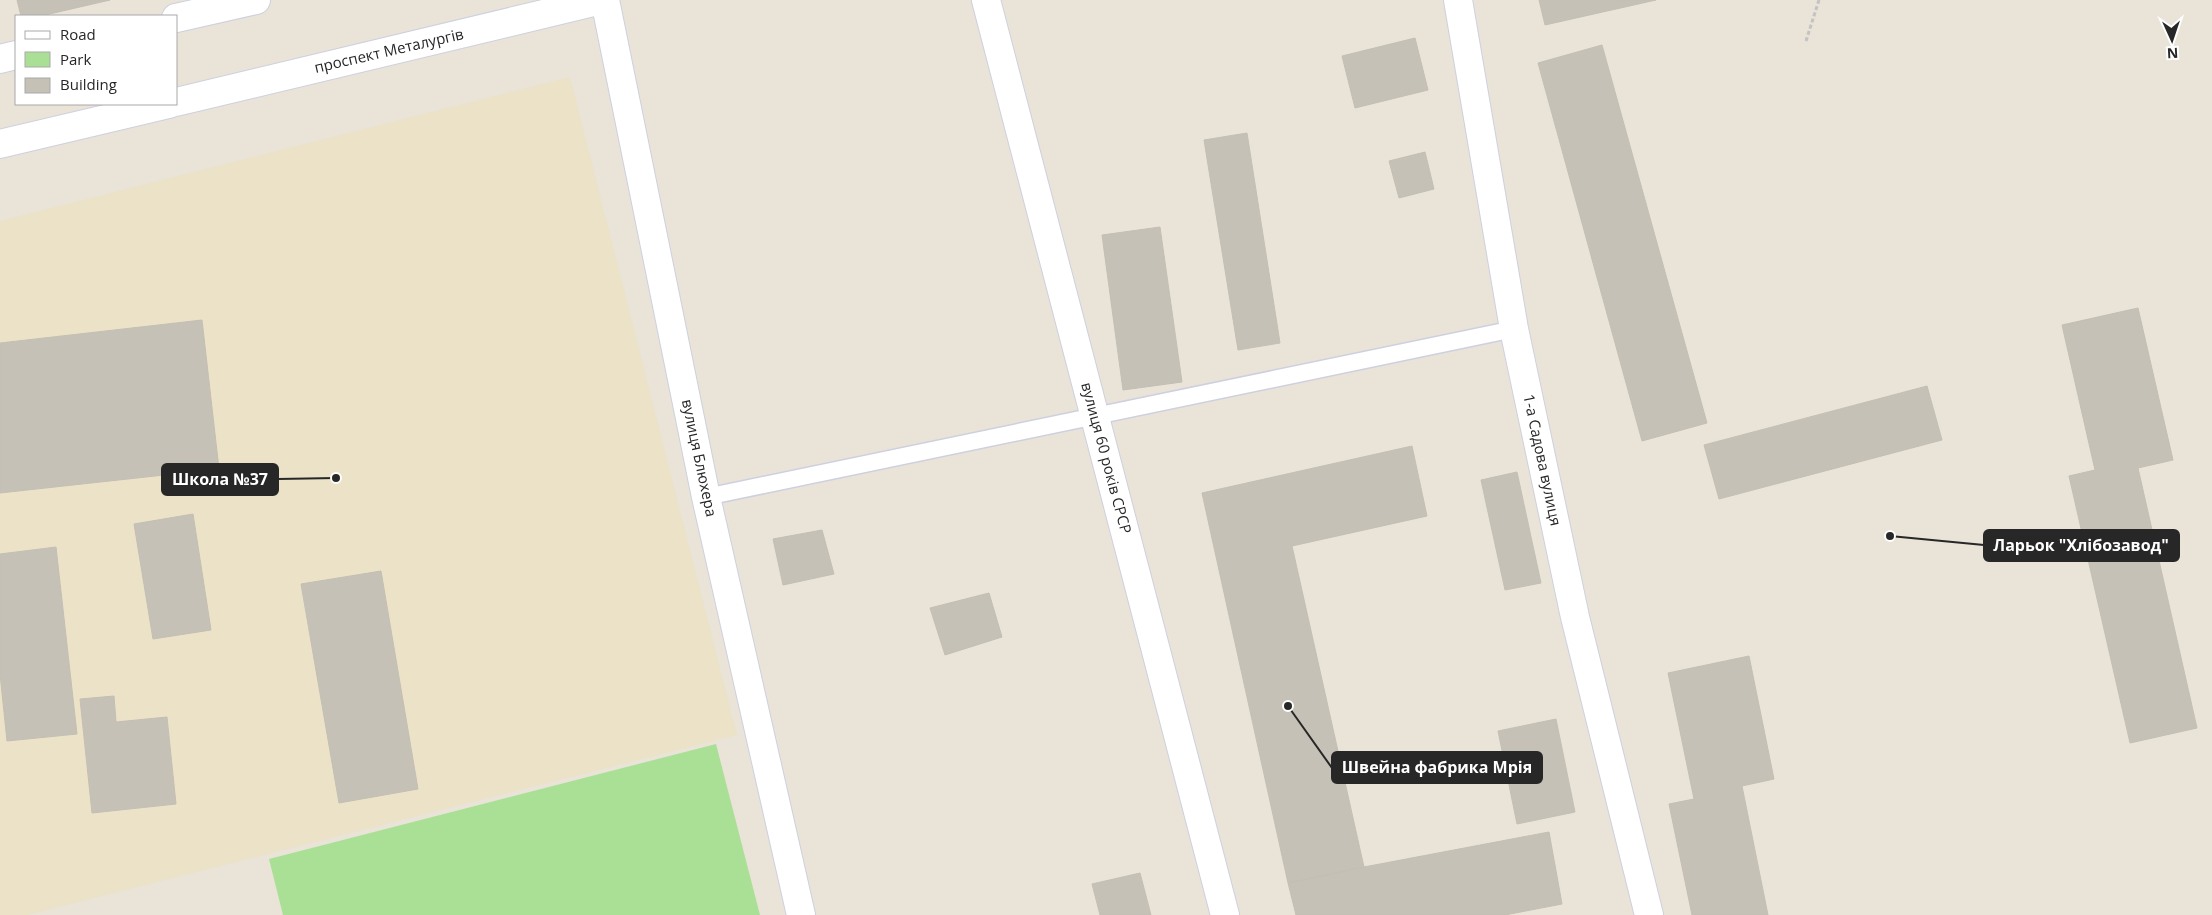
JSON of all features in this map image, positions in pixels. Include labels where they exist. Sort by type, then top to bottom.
[{"type":"street","points":[[178,18],[256,0]]},
{"type":"street","name":"проспект Металургів","points":[[178,102],[604,0]]},
{"type":"street","name":"вулиця Блюхера","points":[[604,0],[706,497],[800,915]]},
{"type":"street","name":"вулиця 60 років СРСР","points":[[986,0],[1225,915]]},
{"type":"street","name":"1-а Садова вулиця","points":[[1458,0],[1514,329],[1575,617],[1649,915]]},
{"type":"street","points":[[0,59],[15,55]]},
{"type":"street","points":[[0,144],[165,105]]},
{"type":"lane","points":[[706,497],[1514,329]]},
{"type":"path","points":[[1806,41],[1819,0]]},
{"type":"shaded area","points":[[570,77],[737,735],[27,915],[0,915],[0,221]]},
{"type":"green space","points":[[716,744],[760,915],[283,915],[269,859]]},
{"type":"building","points":[[17,0],[110,0],[45,15],[21,15]]},
{"type":"building","points":[[1539,0],[1656,0],[1545,25]]},
{"type":"building","points":[[1415,38],[1428,90],[1355,108],[1342,56]]},
{"type":"building","points":[[1602,45],[1707,423],[1642,441],[1538,63]]},
{"type":"building","points":[[1247,133],[1280,343],[1238,350],[1204,140]]},
{"type":"building","points":[[1425,152],[1434,189],[1399,198],[1389,161]]},
{"type":"building","points":[[1160,227],[1182,382],[1123,390],[1102,235]]},
{"type":"building","points":[[2138,308],[2173,460],[2138,468],[2197,728],[2130,743],[2069,476],[2095,470],[2062,325]]},
{"type":"building","points":[[202,320],[219,469],[0,493],[0,343]]},
{"type":"building","points":[[1927,386],[1942,440],[1719,499],[1704,445]]},
{"type":"building","points":[[1412,446],[1427,516],[1292,546],[1364,867],[1288,883],[1202,493]]},
{"type":"building","points":[[1517,472],[1541,583],[1505,590],[1481,480]]},
{"type":"building","points":[[193,514],[211,630],[153,639],[134,524]]},
{"type":"building","points":[[822,530],[834,574],[783,585],[773,539]]},
{"type":"building","points":[[56,547],[77,734],[7,741],[0,674],[0,554]]},
{"type":"building","points":[[381,571],[418,789],[339,803],[301,584]]},
{"type":"building","points":[[989,593],[1002,637],[945,655],[930,608]]},
{"type":"building","points":[[1749,656],[1774,779],[1742,786],[1768,915],[1692,915],[1669,804],[1694,799],[1668,673]]},
{"type":"building","points":[[114,696],[116,722],[167,717],[176,804],[92,813],[80,699]]},
{"type":"building","points":[[1556,719],[1575,812],[1517,824],[1498,731]]},
{"type":"building","points":[[1549,832],[1562,904],[1505,915],[1296,915],[1288,883]]},
{"type":"building","points":[[1140,873],[1151,915],[1100,915],[1092,884]]},
{"type":"place","name":"Школа №37","points":[[336,478]]},
{"type":"place","name":"Ларьок \"Хлібозавод\"","points":[[1890,536]]},
{"type":"place","name":"Швейна фабрика Мрія","points":[[1288,706]]}]
